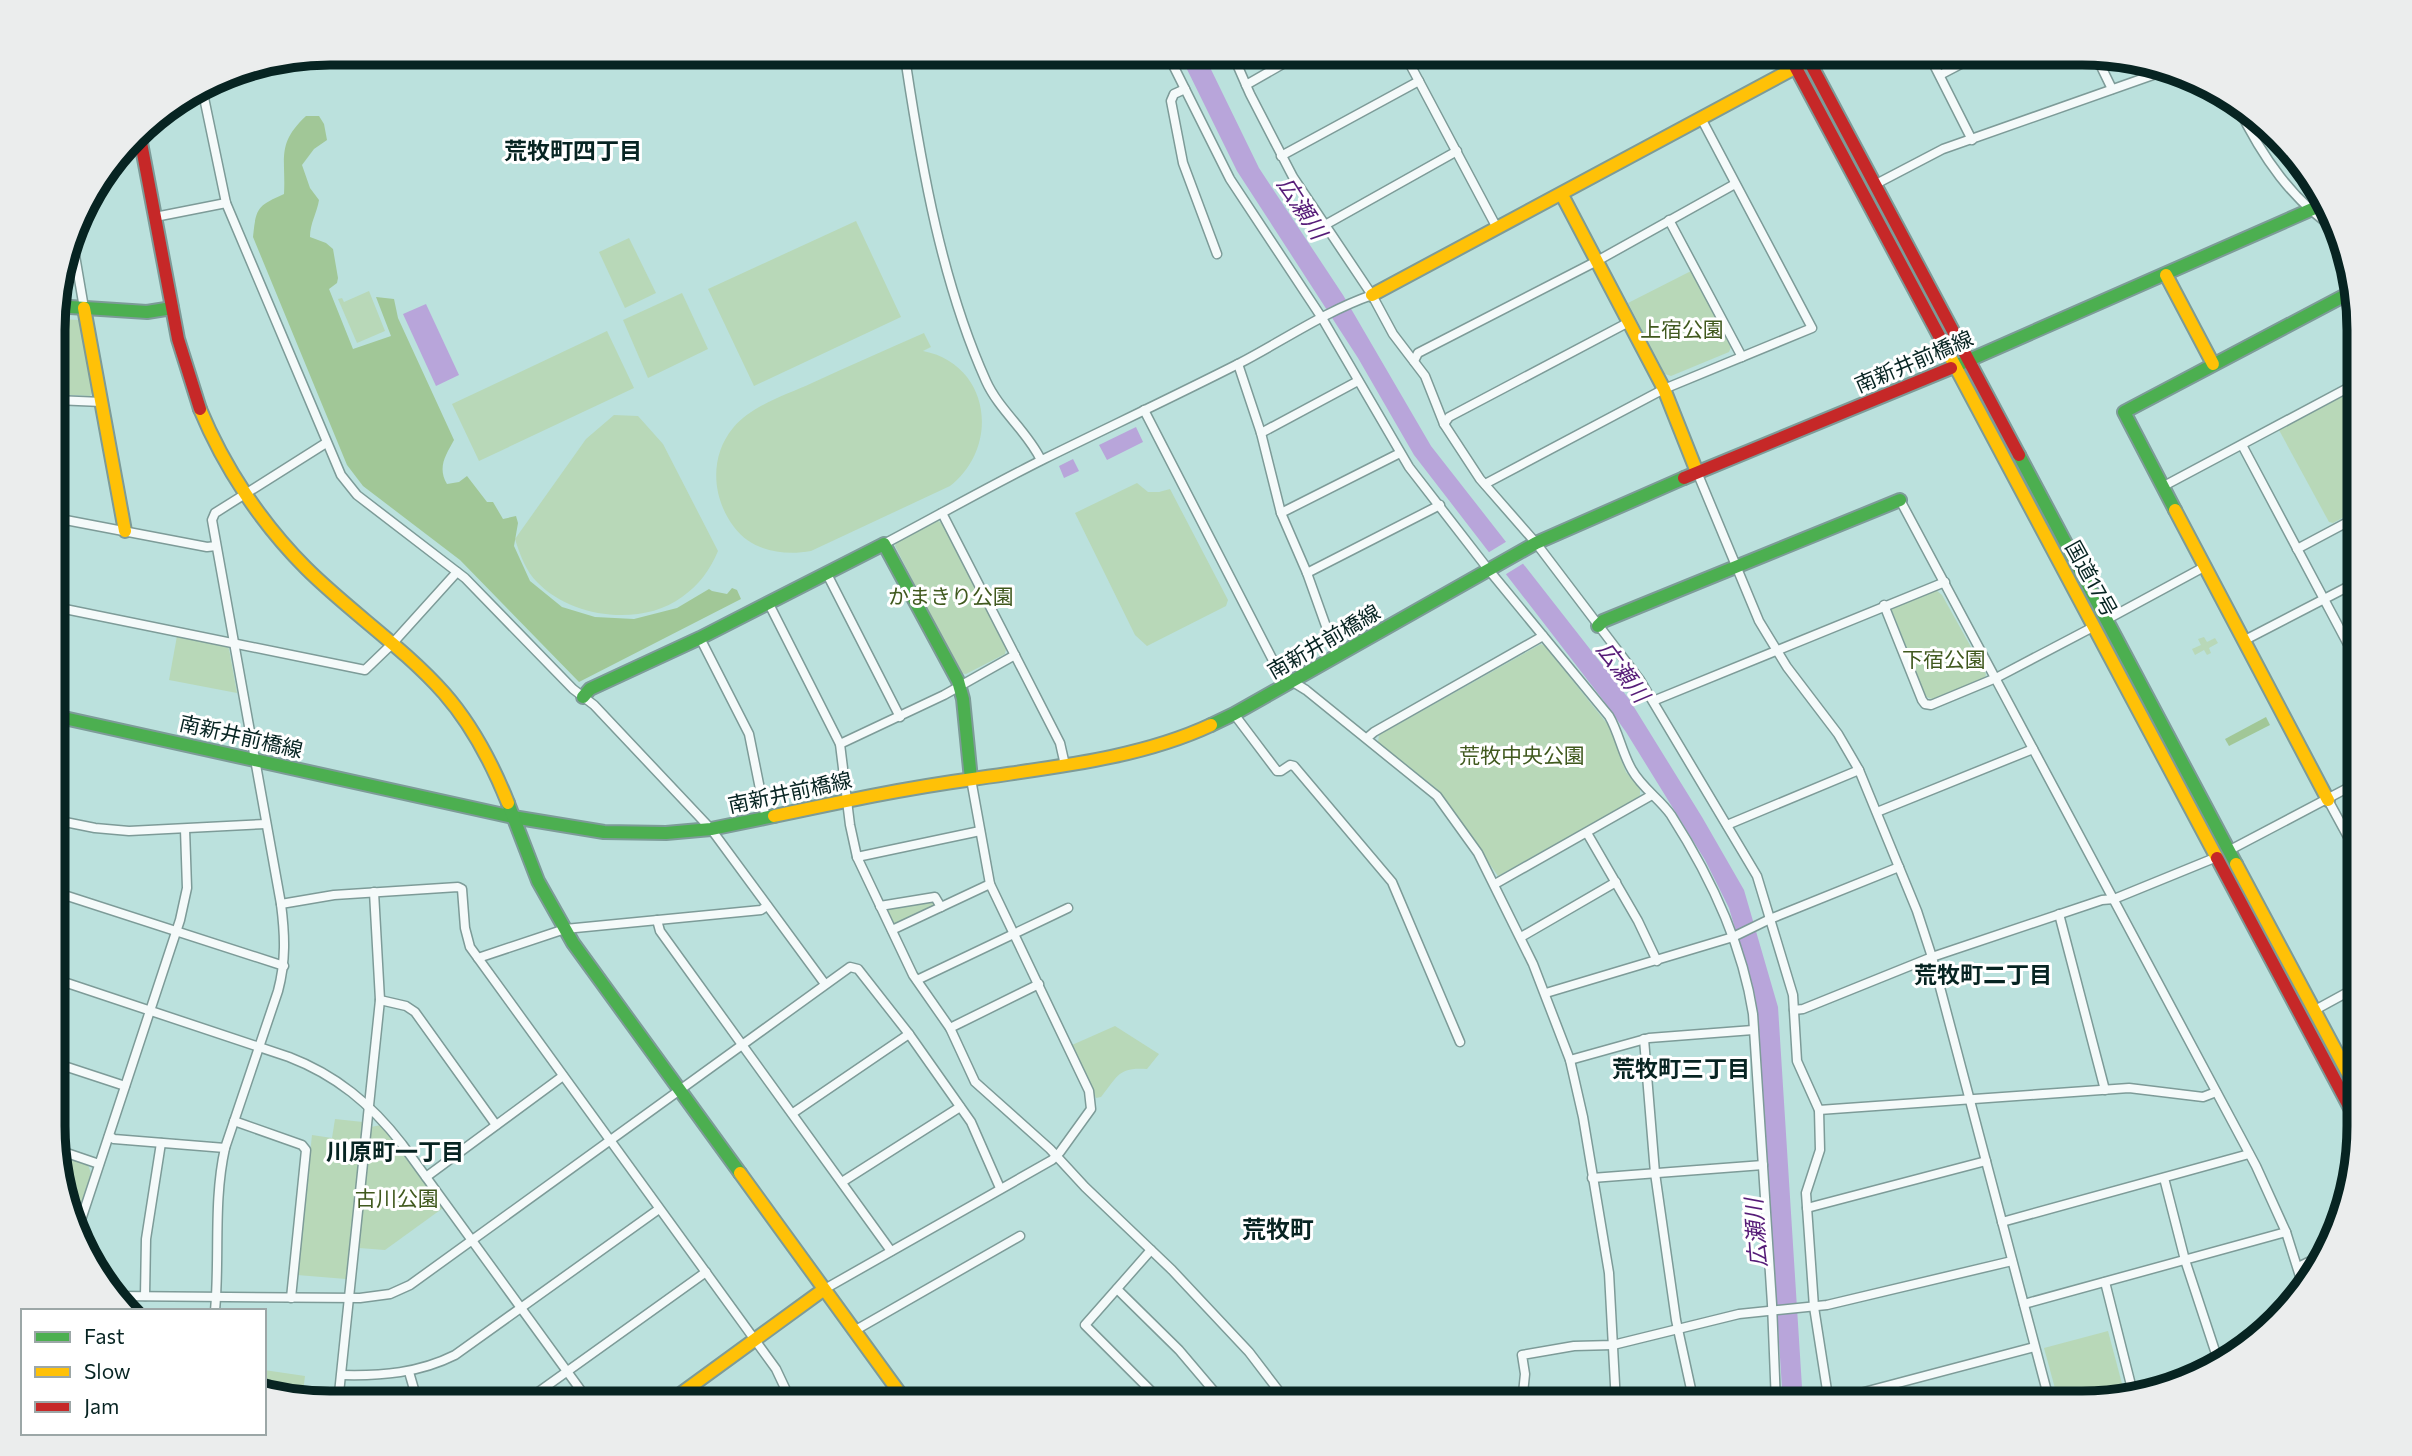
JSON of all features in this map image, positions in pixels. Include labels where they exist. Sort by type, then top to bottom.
[{"type":"main road","name":"国道17号","points":[[1812,65],[1969,360],[2217,857],[2347,1102]]},
{"type":"main road","points":[[1373,295],[1796,67]]},
{"type":"main road","name":"国道17号","points":[[1796,67],[1955,366],[2230,850],[2347,1071]]},
{"type":"main road","points":[[141,143],[184,361],[201,411],[226,462],[279,538],[305,566],[443,692],[469,725],[495,769],[538,881],[584,959],[822,1290],[898,1391]]},
{"type":"main road","points":[[1562,195],[1664,388],[1697,472]]},
{"type":"main road","name":"南新井前橋線","points":[[65,718],[513,817],[604,832],[666,833],[711,829],[846,801],[1065,765],[1149,748],[1194,733],[1234,714],[1535,543],[1580,521],[1955,366],[2317,207]]},
{"type":"main road","points":[[2166,275],[2213,364]]},
{"type":"main road","points":[[2328,800],[2124,412],[2345,295]]},
{"type":"main road","points":[[66,307],[146,312],[172,308]]},
{"type":"main road","points":[[84,308],[125,531]]},
{"type":"main road","points":[[1598,626],[1603,621],[1900,500]]},
{"type":"main road","points":[[583,697],[590,689],[700,638],[884,544],[960,687],[971,779]]},
{"type":"main road","points":[[687,1390],[822,1290]]},
{"type":"street","points":[[905,65],[925,183],[968,337],[988,385],[1041,460]]},
{"type":"street","points":[[1173,65],[1230,179],[1324,317],[1400,453],[1609,716],[1632,770],[1670,813],[1722,906],[1748,989],[1754,1030],[1774,1311],[1776,1391]]},
{"type":"street","points":[[1237,65],[1281,156],[1373,295],[1393,334],[1425,376],[1444,424],[1485,484],[1535,543],[1633,671],[1758,876],[1791,988],[1797,1061],[1819,1110],[1820,1150],[1807,1188],[1807,1208],[1814,1307],[1827,1391]]},
{"type":"street","points":[[1246,85],[1280,65]]},
{"type":"street","points":[[1411,65],[1497,228]]},
{"type":"street","points":[[1934,65],[1972,140]]},
{"type":"street","points":[[1940,75],[1958,65]]},
{"type":"street","points":[[2100,65],[2112,89]]},
{"type":"street","points":[[1876,184],[1935,153],[2153,75]]},
{"type":"street","points":[[1281,156],[1419,81]]},
{"type":"street","points":[[1185,89],[1171,98],[1181,156],[1217,254]]},
{"type":"street","points":[[204,97],[226,202],[341,475],[357,495],[457,572],[594,705],[711,829],[825,984]]},
{"type":"street","points":[[1485,484],[1664,388],[1812,328],[1702,120]]},
{"type":"street","points":[[2247,123],[2267,160],[2283,182],[2310,211],[2323,220]]},
{"type":"street","points":[[1325,225],[1457,151]]},
{"type":"street","points":[[1413,361],[1418,353],[1597,261],[1735,184]]},
{"type":"street","points":[[155,217],[226,202]]},
{"type":"street","points":[[1670,220],[1742,357]]},
{"type":"street","points":[[75,257],[84,308]]},
{"type":"street","points":[[884,544],[1041,460],[1238,364],[1324,317],[1373,295]]},
{"type":"street","points":[[1444,424],[1449,417],[1629,322]]},
{"type":"street","points":[[1238,364],[1261,433],[1281,513],[1307,573],[1337,657]]},
{"type":"street","points":[[1261,433],[1359,381]]},
{"type":"street","points":[[2162,487],[2347,388]]},
{"type":"street","points":[[65,400],[102,402]]},
{"type":"street","points":[[1144,410],[1280,674],[1306,690],[1437,796],[1478,853],[1521,937],[1546,993],[1570,1060],[1583,1117],[1609,1273],[1615,1391]]},
{"type":"street","points":[[215,1309],[217,1195],[225,1148],[284,965],[285,938],[212,516],[326,443]]},
{"type":"street","points":[[2242,445],[2347,642]]},
{"type":"street","points":[[1281,513],[1400,453]]},
{"type":"street","points":[[1697,472],[1759,621],[1776,650],[1828,719],[1859,770],[1922,923],[2047,1391]]},
{"type":"street","points":[[1900,500],[2249,1154],[2286,1232],[2301,1276]]},
{"type":"street","points":[[1307,573],[1440,505]]},
{"type":"street","points":[[942,513],[1060,743],[1065,765]]},
{"type":"street","points":[[65,520],[206,547],[216,546]]},
{"type":"street","points":[[2297,549],[2347,522]]},
{"type":"street","points":[[1884,605],[1925,704],[1931,705],[1996,678],[2204,567]]},
{"type":"street","points":[[65,609],[365,670],[457,572]]},
{"type":"street","points":[[827,573],[900,717]]},
{"type":"street","points":[[1653,701],[1945,582]]},
{"type":"street","points":[[2245,640],[2347,587]]},
{"type":"street","points":[[768,602],[840,744],[846,801],[857,857],[916,980],[950,1028],[975,1082],[1057,1156],[1085,1187],[1151,1250],[1236,1338],[1278,1391]]},
{"type":"street","points":[[1367,738],[1543,636]]},
{"type":"street","points":[[700,638],[749,734],[766,819]]},
{"type":"street","points":[[840,744],[960,687],[1015,655]]},
{"type":"street","points":[[1234,714],[1277,771],[1294,766],[1392,882],[1460,1042]]},
{"type":"street","points":[[1877,812],[2033,749]]},
{"type":"street","points":[[1727,825],[1859,770]]},
{"type":"street","points":[[822,1290],[1057,1156],[1088,1115],[1092,1099],[990,884],[971,779]]},
{"type":"street","points":[[1794,1010],[1803,1009],[1931,957],[2102,900],[2114,899],[2217,857],[2347,789]]},
{"type":"street","points":[[1495,884],[1652,795]]},
{"type":"street","points":[[2328,800],[2347,835]]},
{"type":"street","points":[[65,822],[113,830],[266,824]]},
{"type":"street","points":[[82,1218],[176,932],[187,888],[185,829]]},
{"type":"street","points":[[857,857],[980,831]]},
{"type":"street","points":[[1587,833],[1657,961]]},
{"type":"street","points":[[1546,993],[1732,937],[1899,867]]},
{"type":"street","points":[[1521,937],[1616,882]]},
{"type":"street","points":[[892,930],[990,884]]},
{"type":"street","points":[[281,904],[334,895],[460,887],[463,892],[466,937],[478,958],[776,1369],[786,1391]]},
{"type":"street","points":[[340,1391],[380,1000],[374,892]]},
{"type":"street","points":[[65,895],[284,965]]},
{"type":"street","points":[[880,906],[935,897],[941,907]]},
{"type":"street","points":[[478,958],[565,929],[761,910],[767,906]]},
{"type":"street","points":[[916,980],[1068,908]]},
{"type":"street","points":[[2059,914],[2105,1090]]},
{"type":"street","points":[[657,920],[660,931],[891,1251]]},
{"type":"street","points":[[127,1296],[349,1298],[380,1296],[410,1285],[850,967],[858,969],[909,1034],[960,1107],[974,1128],[1000,1188]]},
{"type":"street","points":[[65,982],[259,1047],[320,1070],[337,1080],[369,1106],[390,1128],[581,1391]]},
{"type":"street","points":[[950,1028],[1039,984]]},
{"type":"street","points":[[2315,1010],[2347,993]]},
{"type":"street","points":[[380,1000],[406,1006],[415,1012],[496,1125]]},
{"type":"street","points":[[1570,1060],[1644,1039],[1754,1030]]},
{"type":"street","points":[[793,1113],[909,1034]]},
{"type":"street","points":[[1644,1039],[1655,1173],[1678,1329],[1691,1391]]},
{"type":"street","points":[[65,1066],[125,1086]]},
{"type":"street","points":[[426,1177],[563,1076]]},
{"type":"street","points":[[1819,1110],[2135,1088],[2203,1097],[2216,1092]]},
{"type":"street","points":[[842,1182],[960,1107]]},
{"type":"street","points":[[234,1121],[302,1144],[306,1150],[291,1298]]},
{"type":"street","points":[[109,1136],[225,1148]]},
{"type":"street","points":[[145,1296],[147,1230],[161,1143]]},
{"type":"street","points":[[66,1153],[99,1164]]},
{"type":"street","points":[[2002,1222],[2249,1154]]},
{"type":"street","points":[[1807,1208],[1986,1161]]},
{"type":"street","points":[[1592,1178],[1763,1165]]},
{"type":"street","points":[[2164,1178],[2185,1260],[2216,1355]]},
{"type":"street","points":[[342,1375],[409,1372],[455,1355],[659,1209]]},
{"type":"street","points":[[2024,1304],[2286,1232]]},
{"type":"street","points":[[854,1331],[1020,1236]]},
{"type":"street","points":[[1151,1250],[1085,1325],[1151,1391]]},
{"type":"street","points":[[1523,1391],[1525,1374],[1521,1355],[1574,1346],[1613,1345],[1739,1314],[1814,1307],[2012,1261]]},
{"type":"street","points":[[2298,1267],[2311,1261]]},
{"type":"street","points":[[541,1391],[705,1272]]},
{"type":"street","points":[[2105,1282],[2131,1386]]},
{"type":"street","points":[[1116,1289],[1179,1350],[1214,1391]]},
{"type":"street","points":[[1870,1391],[2034,1347]]},
{"type":"street","points":[[409,1372],[414,1391]]},
{"type":"green space","points":[[306,116],[319,116],[324,124],[327,140],[314,149],[302,165],[310,188],[319,200],[310,237],[333,249],[338,278],[337,283],[329,289],[353,349],[391,336],[376,297],[394,299],[398,318],[454,440],[443,467],[444,478],[447,484],[459,482],[467,476],[487,502],[493,502],[503,519],[516,516],[518,523],[514,546],[530,581],[562,607],[595,617],[634,619],[677,608],[709,589],[727,594],[732,588],[737,590],[741,599],[579,682],[460,560],[363,486],[347,465],[253,237],[255,220],[260,209],[284,194],[286,143]]},
{"type":"green space","points":[[856,221],[901,317],[754,386],[708,289]]},
{"type":"green space","points":[[629,238],[656,293],[625,308],[599,252]]},
{"type":"green space","name":"上宿公園","points":[[1691,271],[1731,347],[1729,352],[1671,376],[1665,374],[1628,303]]},
{"type":"green space","points":[[369,291],[385,331],[357,343],[338,299],[342,298],[344,302]]},
{"type":"green space","points":[[682,293],[708,349],[648,378],[623,320]]},
{"type":"green space","points":[[65,319],[80,320],[93,391],[90,396],[65,395]]},
{"type":"green space","points":[[607,331],[634,388],[479,461],[452,404]]},
{"type":"green space","points":[[924,333],[931,347],[923,351],[945,359],[963,372],[974,389],[981,408],[982,429],[977,450],[966,469],[950,486],[811,551],[790,553],[769,550],[741,535],[721,503],[716,478],[720,452],[733,428],[770,401]]},
{"type":"green space","points":[[2347,393],[2347,515],[2333,523],[2329,522],[2279,430]]},
{"type":"green space","points":[[614,415],[638,416],[663,444],[718,551],[703,577],[682,597],[666,606],[628,615],[587,610],[568,604],[551,594],[530,573],[515,539],[586,439]]},
{"type":"green space","points":[[1137,483],[1148,492],[1170,489],[1228,600],[1226,606],[1147,646],[1135,635],[1075,513]]},
{"type":"green space","name":"かまきり公園","points":[[938,521],[942,523],[1006,649],[1005,654],[966,674],[960,673],[895,546],[897,540]]},
{"type":"green space","name":"下宿公園","points":[[1936,590],[1942,595],[1986,674],[1985,678],[1932,699],[1926,697],[1891,608]]},
{"type":"green space","points":[[177,636],[226,645],[237,693],[169,680]]},
{"type":"green space","points":[[2204,637],[2207,642],[2215,638],[2218,643],[2209,648],[2211,653],[2207,655],[2204,650],[2195,655],[2192,649],[2201,645],[2198,639]]},
{"type":"green space","name":"荒牧中央公園","points":[[1541,644],[1609,726],[1626,772],[1640,789],[1640,797],[1498,876],[1437,789],[1378,742],[1379,735]]},
{"type":"green space","points":[[2266,717],[2270,725],[2229,746],[2225,739]]},
{"type":"green space","points":[[931,900],[936,906],[894,927],[886,909]]},
{"type":"green space","points":[[1115,1026],[1159,1054],[1147,1069],[1124,1071],[1115,1078],[1101,1097],[1096,1098],[1072,1045]]},
{"type":"green space","points":[[335,1119],[363,1122],[346,1279],[297,1275],[312,1135],[332,1138]]},
{"type":"green space","name":"古川公園","points":[[381,1125],[443,1208],[385,1250],[359,1248],[371,1127]]},
{"type":"green space","points":[[67,1158],[88,1165],[91,1173],[79,1210]]},
{"type":"green space","points":[[2108,1331],[2123,1388],[2056,1391],[2044,1348]]},
{"type":"green space","points":[[266,1370],[305,1376],[303,1390],[266,1383]]},
{"type":"shaded area","points":[[1185,65],[1209,65],[1259,168],[1343,295],[1431,446],[1629,699],[1744,890],[1778,1007],[1802,1391],[1782,1391],[1758,1020],[1755,996],[1729,908],[1705,860],[1626,732],[1414,455],[1358,358],[1237,171]]},
{"type":"shaded area","points":[[426,304],[459,375],[436,386],[403,314]]},
{"type":"shaded area","points":[[1136,427],[1143,442],[1107,460],[1099,445]]},
{"type":"shaded area","points":[[1073,459],[1079,471],[1064,478],[1059,466]]},
{"type":"pier","points":[[1509,540],[1527,561],[1503,576],[1486,554]]},
{"type":"traffic: fast","points":[[1951,368],[2317,207]]},
{"type":"traffic: fast","points":[[2175,510],[2124,412],[2345,295]]},
{"type":"traffic: fast","points":[[66,307],[147,312],[172,308]]},
{"type":"traffic: fast","points":[[2019,455],[2236,864]]},
{"type":"traffic: fast","points":[[1211,725],[1536,543],[1684,478]]},
{"type":"traffic: fast","points":[[1598,626],[1603,621],[1900,500]]},
{"type":"traffic: fast","points":[[583,697],[590,689],[700,638],[884,544],[958,681],[963,699],[971,779]]},
{"type":"traffic: fast","points":[[65,718],[513,817],[604,832],[666,833],[711,829],[774,816]]},
{"type":"traffic: fast","points":[[508,803],[538,881],[573,943],[740,1173]]},
{"type":"traffic: slow","points":[[1372,295],[1800,65]]},
{"type":"traffic: slow","points":[[1562,195],[1664,389],[1697,472]]},
{"type":"traffic: slow","points":[[2166,275],[2213,364]]},
{"type":"traffic: slow","points":[[84,308],[125,531]]},
{"type":"traffic: slow","points":[[1946,349],[2217,858]]},
{"type":"traffic: slow","points":[[200,409],[232,473],[259,513],[290,551],[323,584],[428,676],[464,718],[481,745],[508,803]]},
{"type":"traffic: slow","points":[[2175,510],[2328,800]]},
{"type":"traffic: slow","points":[[774,816],[923,787],[1064,766],[1124,754],[1183,737],[1211,725]]},
{"type":"traffic: slow","points":[[2236,864],[2347,1072]]},
{"type":"traffic: slow","points":[[740,1173],[898,1391]]},
{"type":"traffic: slow","points":[[684,1391],[823,1290]]},
{"type":"traffic: jam","points":[[1794,65],[1946,349]]},
{"type":"traffic: jam","points":[[1811,65],[2019,455]]},
{"type":"traffic: jam","points":[[141,143],[178,339],[200,409]]},
{"type":"traffic: jam","points":[[1684,478],[1951,368]]},
{"type":"traffic: jam","points":[[2217,858],[2347,1102]]},
{"type":"district","name":"荒牧町四丁目","points":[[573,151]]},
{"type":"district","name":"荒牧町二丁目","points":[[1983,975]]},
{"type":"district","name":"荒牧町三丁目","points":[[1681,1069]]},
{"type":"district","name":"川原町一丁目","points":[[395,1152]]},
{"type":"district","name":"荒牧町","points":[[1278,1230]]},
{"type":"water label","name":"広瀬川","points":[[1302,208]]},
{"type":"water label","name":"広瀬川","points":[[1623,672]]},
{"type":"water label","name":"広瀬川","points":[[1756,1233]]}]
